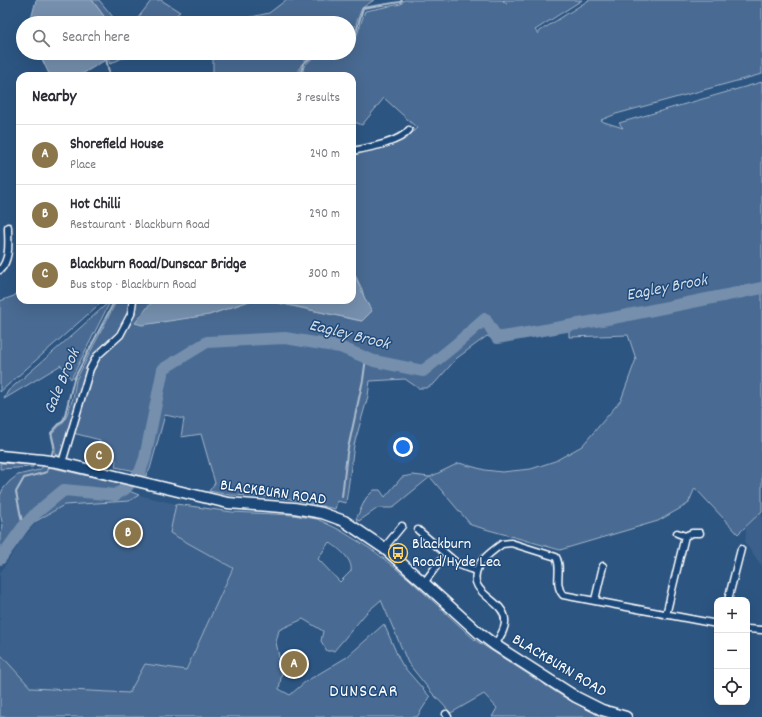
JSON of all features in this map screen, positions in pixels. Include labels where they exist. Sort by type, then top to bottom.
[{"type":"highway","name":"BLACKBURN ROAD","points":[[0,456],[60,463],[228,503],[294,508],[322,513],[344,522],[384,548],[424,582],[479,633],[495,645],[576,697],[602,710],[626,717]]},
{"type":"street","points":[[356,150],[388,142],[401,136],[409,130]]},
{"type":"street","points":[[0,270],[6,262],[11,239],[8,227]]},
{"type":"street","points":[[60,463],[90,369],[97,356],[120,335],[133,304]]},
{"type":"street","points":[[384,548],[402,526]]},
{"type":"street","points":[[418,530],[459,564],[476,571]]},
{"type":"street","points":[[677,533],[685,536],[692,533],[700,533]]},
{"type":"street","points":[[666,615],[685,536]]},
{"type":"street","points":[[495,645],[505,625],[504,614],[502,610],[480,590],[476,580],[476,571],[479,565],[502,544],[511,543],[556,557],[559,565],[558,589],[563,595],[714,623]]},
{"type":"street","points":[[729,597],[741,549]]},
{"type":"street","points":[[739,556],[746,558]]},
{"type":"street","points":[[424,582],[440,561]]},
{"type":"street","points":[[595,600],[601,568]]},
{"type":"street","points":[[750,629],[762,630]]},
{"type":"shaded area","points":[[36,0],[92,0],[104,16],[32,16]]},
{"type":"shaded area","points":[[92,0],[99,0],[112,16],[104,16]]},
{"type":"shaded area","points":[[161,0],[180,12],[175,16],[139,16],[151,1]]},
{"type":"shaded area","points":[[286,0],[374,0],[362,8],[356,24],[356,16],[256,16],[269,13]]},
{"type":"shaded area","points":[[404,0],[502,0],[507,4],[503,0],[582,0],[535,30],[538,34],[540,31],[589,0],[762,0],[762,74],[616,114],[601,120],[623,128],[619,123],[762,82],[762,511],[738,534],[695,488],[688,504],[658,521],[560,550],[471,525],[430,477],[459,463],[485,470],[502,472],[531,469],[555,461],[582,446],[621,400],[636,359],[628,335],[569,337],[569,329],[548,331],[545,334],[497,341],[487,336],[457,358],[434,384],[426,388],[418,388],[405,379],[370,381],[368,396],[354,445],[346,503],[337,501],[335,509],[297,500],[276,497],[230,495],[209,491],[215,483],[201,434],[181,437],[184,419],[165,415],[150,469],[146,476],[131,470],[115,467],[116,461],[114,457],[95,453],[100,440],[73,433],[92,370],[99,358],[122,337],[134,304],[150,304],[209,315],[241,304],[283,304],[361,321],[365,301],[362,289],[356,277],[356,154],[410,134],[417,128],[384,98],[362,125],[356,123],[356,72],[303,72],[304,66],[310,60],[356,60],[356,38],[365,11],[401,4]]},
{"type":"shaded area","points":[[42,60],[105,60],[86,72],[48,72]]},
{"type":"shaded area","points":[[109,60],[118,60],[110,64]]},
{"type":"shaded area","points":[[213,60],[306,60],[301,65],[298,72],[213,72]]},
{"type":"shaded area","points":[[356,278],[372,311],[362,321],[283,304],[356,304]]},
{"type":"shaded area","points":[[16,294],[16,304],[99,304],[0,392],[0,301]]},
{"type":"shaded area","points":[[107,304],[109,304],[71,379],[61,365],[4,399],[8,391]]},
{"type":"shaded area","points":[[115,304],[130,304],[128,313],[118,333],[99,351],[60,455],[55,455],[52,434],[65,420],[73,398],[76,380]]},
{"type":"shaded area","points":[[150,304],[241,304],[209,315],[142,325],[135,323]]},
{"type":"shaded area","points":[[0,463],[33,465],[33,467],[0,469]]},
{"type":"shaded area","points":[[44,466],[123,484],[114,493],[63,485],[27,517],[0,555],[0,536],[3,526],[0,513],[0,496],[3,489],[18,475],[39,470]]},
{"type":"shaded area","points":[[413,475],[430,477],[392,508],[378,508],[359,521],[356,519],[366,498],[374,490],[380,490],[385,497],[402,477]]},
{"type":"shaded area","points":[[129,491],[139,495],[129,501],[64,505],[26,527],[39,513],[65,493],[115,499]]},
{"type":"shaded area","points":[[139,495],[176,504],[171,533],[233,568],[185,670],[145,664],[129,693],[31,688],[0,654],[0,573],[23,538],[38,521],[64,505],[129,501]]},
{"type":"shaded area","points":[[176,504],[232,512],[293,515],[317,519],[338,529],[374,551],[409,579],[475,640],[562,696],[602,717],[492,717],[497,708],[484,694],[451,713],[432,693],[408,663],[381,600],[367,612],[334,651],[327,651],[321,641],[323,631],[303,619],[279,630],[276,642],[282,672],[279,689],[290,695],[305,682],[347,657],[384,624],[403,666],[430,697],[417,717],[0,717],[0,654],[31,688],[129,693],[145,664],[186,670],[233,568],[170,533]],"holes":[[[329,542],[344,554],[350,562],[351,571],[340,582],[318,559]]]},
{"type":"shaded area","points":[[762,511],[762,566],[745,543],[745,528]]},
{"type":"waterway","name":"Gale Brook","points":[[356,32],[363,8],[400,2],[402,0]]},
{"type":"waterway","points":[[106,60],[109,72]]},
{"type":"waterway","name":"Gale Brook","points":[[301,72],[303,64],[308,60]]},
{"type":"waterway","name":"Eagley Brook","points":[[0,559],[23,527],[36,513],[64,490],[115,495],[125,489],[140,472],[145,458],[163,369],[207,342],[285,338],[340,347],[374,361],[423,371],[485,319],[497,338],[613,318],[762,288]]},
{"type":"waterway","name":"Gale Brook","points":[[51,458],[54,446],[51,433],[64,419],[74,379],[113,304]]},
{"type":"waterway","points":[[342,497],[347,453],[363,380],[366,358]]},
{"type":"waterway","name":"Gale Brook","points":[[23,527],[16,492],[24,478],[47,472],[49,464]]},
{"type":"place","name":"Blackburn Road/Dunscar Bridge","points":[[99,456]]},
{"type":"place","name":"Hot Chilli","points":[[128,533]]},
{"type":"place","name":"Blackburn Road/Hyde Lea","points":[[398,553]]},
{"type":"place","name":"Shorefield House","points":[[294,664]]},
{"type":"district","name":"DUNSCAR","points":[[364,692]]}]
